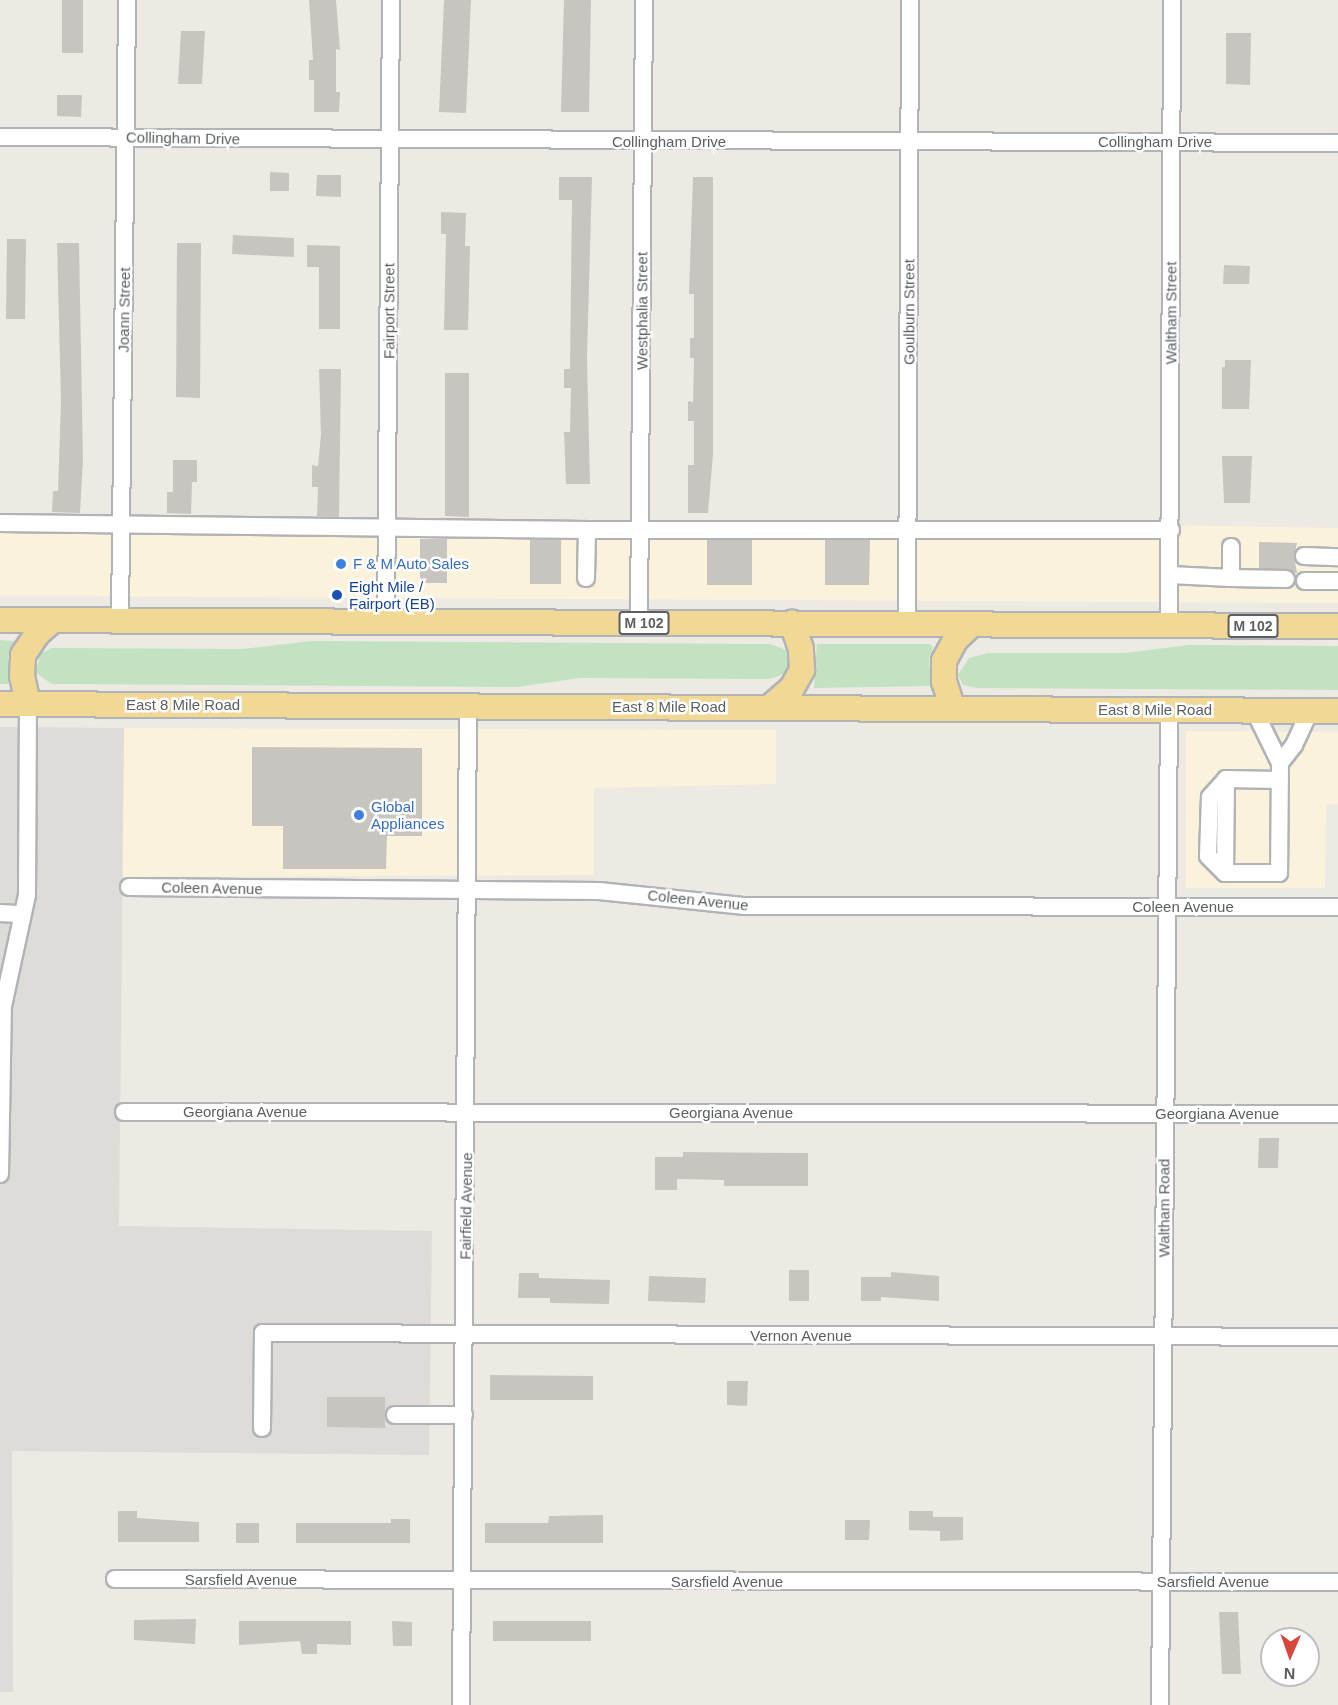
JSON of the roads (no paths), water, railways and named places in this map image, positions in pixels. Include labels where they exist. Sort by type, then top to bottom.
[{"type":"highway","name":"M 102","points":[[0,620],[1338,626]]},
{"type":"highway","points":[[28,704],[22,676],[23,655],[27,644],[53,620]]},
{"type":"highway","points":[[770,707],[792,688],[802,670],[801,649],[792,623]]},
{"type":"highway","points":[[953,709],[944,682],[944,661],[955,640],[972,624]]},
{"type":"highway","name":"East 8 Mile Road","points":[[0,704],[1338,711]]},
{"type":"street","name":"Joann Street","points":[[120,620],[127,0]]},
{"type":"street","name":"Fairport Street","points":[[386,622],[391,0]]},
{"type":"street","name":"Westphalia Street","points":[[639,623],[644,0]]},
{"type":"street","name":"Goulburn Street","points":[[907,624],[910,0]]},
{"type":"street","name":"Waltham Street","points":[[1169,625],[1172,0]]},
{"type":"street","name":"Collingham Drive","points":[[0,137],[644,142],[1338,143]]},
{"type":"street","points":[[0,523],[122,527],[587,530],[1170,530]]},
{"type":"street","points":[[586,578],[587,530]]},
{"type":"street","points":[[1231,547],[1231,578]]},
{"type":"street","points":[[1304,556],[1338,557]]},
{"type":"street","points":[[1170,575],[1287,579]]},
{"type":"street","points":[[1305,581],[1338,581]]},
{"type":"street","points":[[0,1174],[4,980],[22,914],[28,849],[28,704]]},
{"type":"street","name":"Fairfield Avenue","points":[[461,1705],[467,1113],[468,706]]},
{"type":"street","name":"Waltham Road","points":[[1160,1705],[1169,710]]},
{"type":"street","points":[[1254,710],[1280,763],[1280,780],[1279,873],[1225,873],[1226,779],[1280,780]]},
{"type":"street","points":[[1280,763],[1294,745],[1310,711]]},
{"type":"street","name":"Coleen Avenue","points":[[129,887],[609,891],[746,906],[1338,907]]},
{"type":"street","points":[[0,913],[22,914]]},
{"type":"street","name":"Georgiana Avenue","points":[[124,1112],[1338,1114]]},
{"type":"street","name":"Vernon Avenue","points":[[262,1428],[263,1333],[465,1336],[1338,1337]]},
{"type":"street","points":[[394,1415],[464,1415]]},
{"type":"street","name":"Sarsfield Avenue","points":[[115,1579],[462,1582],[1338,1582]]},
{"type":"place","name":"F & M Auto Sales","points":[[341,564]]},
{"type":"place","name":"Eight Mile / Fairport (EB)","points":[[337,595]]},
{"type":"place","name":"Global Appliances","points":[[359,815]]}]
